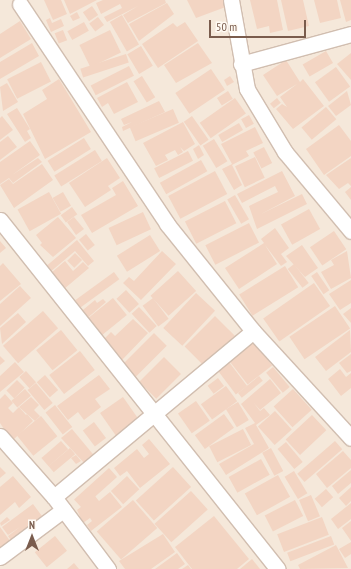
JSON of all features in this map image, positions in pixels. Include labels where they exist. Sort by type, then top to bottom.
[{"type":"street","points":[[231,0],[241,64],[247,89],[284,152],[351,231]]},
{"type":"street","points":[[20,4],[167,224],[254,331],[351,438]]},
{"type":"street","points":[[241,64],[351,35]]},
{"type":"street","points":[[0,220],[155,411],[278,569]]},
{"type":"street","points":[[54,497],[155,411],[254,331]]},
{"type":"street","points":[[0,436],[54,497],[108,569]]},
{"type":"street","points":[[0,557],[63,510]]},
{"type":"shaded area","points":[[0,0],[351,0],[351,569],[0,569]]},
{"type":"building","points":[[44,0],[61,0],[67,14],[53,20]]},
{"type":"building","points":[[64,0],[97,0],[70,14]]},
{"type":"building","points":[[103,0],[165,0],[166,3],[128,23],[123,15],[138,6],[107,22],[104,17],[122,8],[120,4],[101,14],[96,3]]},
{"type":"building","points":[[187,0],[229,0],[231,5],[196,18]]},
{"type":"building","points":[[250,0],[277,0],[283,30],[270,33],[269,26],[257,29]]},
{"type":"building","points":[[281,0],[303,0],[309,26],[288,31]]},
{"type":"building","points":[[314,0],[337,0],[341,18],[320,23]]},
{"type":"building","points":[[340,0],[351,0],[351,20],[346,22]]},
{"type":"building","points":[[167,3],[174,14],[139,41],[129,24]]},
{"type":"building","points":[[92,6],[98,15],[89,21],[83,12]]},
{"type":"building","points":[[77,12],[80,18],[73,21],[70,16]]},
{"type":"building","points":[[122,15],[139,44],[127,51],[110,22]]},
{"type":"building","points":[[98,17],[104,25],[95,32],[89,24]]},
{"type":"building","points":[[50,18],[52,23],[61,19],[64,26],[51,32],[46,20]]},
{"type":"building","points":[[20,21],[31,39],[0,58],[0,34]]},
{"type":"building","points":[[84,22],[89,31],[72,40],[67,31]]},
{"type":"building","points":[[185,22],[198,41],[158,68],[142,44],[173,23],[177,27]]},
{"type":"building","points":[[63,30],[67,40],[59,44],[55,33]]},
{"type":"building","points":[[110,30],[121,52],[90,67],[79,45]]},
{"type":"building","points":[[32,43],[39,56],[0,79],[0,62]]},
{"type":"building","points":[[198,43],[212,63],[176,83],[164,65]]},
{"type":"building","points":[[141,46],[153,66],[139,74],[127,54]]},
{"type":"building","points":[[326,51],[333,63],[310,77],[303,64]]},
{"type":"building","points":[[351,53],[351,80],[337,64]]},
{"type":"building","points":[[126,54],[129,63],[83,77],[80,69]]},
{"type":"building","points":[[286,60],[300,82],[303,79],[324,106],[293,129],[276,109],[282,104],[287,107],[280,97],[297,84],[277,96],[263,75]]},
{"type":"building","points":[[41,62],[51,82],[17,99],[7,79]]},
{"type":"building","points":[[129,66],[134,76],[96,95],[91,86]]},
{"type":"building","points":[[336,67],[350,86],[329,102],[315,82]]},
{"type":"building","points":[[211,69],[225,90],[189,114],[175,93]]},
{"type":"building","points":[[142,76],[155,97],[147,103],[134,81]]},
{"type":"building","points":[[230,76],[234,82],[227,86],[224,80]]},
{"type":"building","points":[[59,79],[91,132],[45,159],[23,114],[47,99],[42,90]]},
{"type":"building","points":[[127,82],[138,102],[114,114],[108,103],[102,107],[97,98]]},
{"type":"building","points":[[7,83],[18,102],[3,111],[0,87]]},
{"type":"building","points":[[228,91],[233,99],[222,106],[217,98]]},
{"type":"building","points":[[347,91],[351,105],[336,116],[328,106]]},
{"type":"building","points":[[235,98],[246,114],[211,138],[200,123]]},
{"type":"building","points":[[277,98],[281,103],[274,108],[270,104]]},
{"type":"building","points":[[159,101],[165,112],[123,131],[122,127],[132,122],[124,125],[121,119]]},
{"type":"building","points":[[326,107],[336,119],[312,140],[301,128]]},
{"type":"building","points":[[17,108],[30,129],[27,131],[31,138],[25,142],[7,114]]},
{"type":"building","points":[[173,109],[179,123],[136,141],[130,127]]},
{"type":"building","points":[[249,115],[254,124],[246,128],[241,119]]},
{"type":"building","points":[[2,116],[13,130],[0,140],[0,118]]},
{"type":"building","points":[[192,116],[209,140],[200,145],[184,122]]},
{"type":"building","points":[[183,122],[195,144],[184,151],[180,147],[183,152],[178,155],[175,150],[165,155],[168,160],[156,166],[143,143]]},
{"type":"building","points":[[239,123],[243,130],[222,142],[218,135]]},
{"type":"building","points":[[339,125],[351,141],[351,156],[324,175],[306,149]]},
{"type":"building","points":[[255,127],[263,143],[246,151],[249,156],[232,165],[242,185],[234,190],[222,169],[232,164],[221,144]]},
{"type":"building","points":[[8,136],[17,147],[0,160],[0,142]]},
{"type":"building","points":[[84,138],[91,149],[54,172],[48,161]]},
{"type":"building","points":[[214,139],[227,161],[216,168],[203,146]]},
{"type":"building","points":[[30,141],[40,155],[12,175],[38,158],[42,162],[13,183],[9,178],[0,184],[0,162]]},
{"type":"building","points":[[199,145],[204,155],[198,159],[193,149]]},
{"type":"building","points":[[264,147],[272,163],[261,168],[253,152]]},
{"type":"building","points":[[95,150],[102,161],[61,186],[54,175]]},
{"type":"building","points":[[188,151],[193,161],[159,178],[154,168]]},
{"type":"building","points":[[255,157],[265,178],[245,187],[235,166]]},
{"type":"building","points":[[107,158],[120,178],[108,186],[111,190],[85,207],[69,183]]},
{"type":"building","points":[[351,158],[351,186],[348,183],[339,189],[326,175]]},
{"type":"building","points":[[201,160],[207,171],[166,194],[160,183]]},
{"type":"building","points":[[42,164],[53,180],[14,208],[0,185],[9,179],[13,184]]},
{"type":"building","points":[[215,171],[227,194],[180,219],[168,196]]},
{"type":"building","points":[[282,171],[295,196],[261,214],[302,194],[307,204],[257,229],[249,206],[278,192],[275,186],[242,203],[237,194]]},
{"type":"building","points":[[123,181],[138,206],[92,233],[81,215],[116,195],[112,188]]},
{"type":"building","points":[[351,187],[351,200],[345,192]]},
{"type":"building","points":[[49,192],[61,214],[30,231],[18,209]]},
{"type":"building","points":[[63,192],[71,206],[61,212],[53,198]]},
{"type":"building","points":[[235,195],[249,219],[241,224],[227,199]]},
{"type":"building","points":[[225,201],[236,223],[196,244],[185,221]]},
{"type":"building","points":[[72,207],[77,214],[66,223],[61,215]]},
{"type":"building","points":[[309,209],[320,229],[292,245],[281,225]]},
{"type":"building","points":[[143,212],[151,229],[117,245],[109,228]]},
{"type":"building","points":[[58,217],[76,238],[53,257],[40,245],[42,243],[36,235]]},
{"type":"building","points":[[74,217],[84,229],[76,235],[67,222]]},
{"type":"building","points":[[249,223],[259,243],[215,265],[205,245]]},
{"type":"building","points":[[275,228],[289,248],[281,254],[287,262],[281,266],[265,245],[277,264],[239,289],[225,268],[264,243],[261,239]]},
{"type":"building","points":[[334,231],[346,249],[322,265],[310,247]]},
{"type":"building","points":[[86,234],[95,245],[88,251],[79,240]]},
{"type":"building","points":[[150,235],[160,251],[127,272],[117,256]]},
{"type":"building","points":[[77,240],[94,261],[88,266],[75,251],[49,273],[44,268]]},
{"type":"building","points":[[0,241],[6,248],[0,253]]},
{"type":"building","points":[[302,245],[318,268],[305,277],[286,256]]},
{"type":"building","points":[[162,251],[176,264],[141,300],[123,283],[129,277],[134,281]]},
{"type":"building","points":[[347,251],[351,278],[331,289],[321,272],[334,265],[331,260]]},
{"type":"building","points":[[75,253],[82,260],[74,268],[67,261]]},
{"type":"building","points":[[65,261],[73,271],[83,262],[89,268],[64,289],[51,273]]},
{"type":"building","points":[[3,263],[21,284],[0,301],[0,266]]},
{"type":"building","points":[[294,264],[309,283],[302,288],[288,269]]},
{"type":"building","points":[[285,266],[298,287],[252,316],[239,295]]},
{"type":"building","points":[[178,271],[196,291],[169,316],[151,296]]},
{"type":"building","points":[[114,272],[119,279],[80,307],[75,300]]},
{"type":"building","points":[[317,272],[329,290],[323,294],[311,276]]},
{"type":"building","points":[[351,280],[351,303],[340,310],[329,294]]},
{"type":"building","points":[[314,283],[330,306],[279,341],[263,319]]},
{"type":"building","points":[[20,286],[31,298],[0,326],[0,304]]},
{"type":"building","points":[[126,290],[139,304],[129,313],[116,299]]},
{"type":"building","points":[[196,293],[215,311],[182,346],[163,328]]},
{"type":"building","points":[[113,298],[127,315],[101,336],[87,319]]},
{"type":"building","points":[[153,298],[169,319],[158,327],[143,306]]},
{"type":"building","points":[[103,299],[106,302],[84,321],[78,314],[95,300],[97,303]]},
{"type":"building","points":[[335,306],[350,328],[305,359],[289,337]]},
{"type":"building","points":[[139,307],[157,326],[149,333],[132,314]]},
{"type":"building","points":[[351,308],[351,323],[343,314]]},
{"type":"building","points":[[43,311],[58,328],[18,363],[3,346]]},
{"type":"building","points":[[18,313],[26,322],[2,344],[0,328]]},
{"type":"building","points":[[215,316],[235,336],[204,366],[185,346]]},
{"type":"building","points":[[133,319],[148,333],[122,360],[102,341],[111,332],[115,336]]},
{"type":"building","points":[[61,330],[77,350],[52,370],[36,350]]},
{"type":"building","points":[[350,330],[351,352],[326,371],[315,357]]},
{"type":"building","points":[[154,333],[167,346],[133,379],[121,366]]},
{"type":"building","points":[[253,341],[272,365],[248,385],[229,360]]},
{"type":"building","points":[[80,351],[95,370],[64,394],[49,375]]},
{"type":"building","points":[[351,354],[351,371],[347,373],[339,363]]},
{"type":"building","points":[[0,356],[5,361],[0,365]]},
{"type":"building","points":[[164,357],[181,374],[156,399],[139,382]]},
{"type":"building","points":[[15,362],[24,372],[0,392],[0,376]]},
{"type":"building","points":[[229,362],[247,386],[236,394],[218,370]]},
{"type":"building","points":[[273,367],[290,387],[283,393],[266,373]]},
{"type":"building","points":[[340,369],[346,377],[351,373],[351,388],[341,396],[328,379]]},
{"type":"building","points":[[26,371],[36,382],[29,388],[19,377]]},
{"type":"building","points":[[45,375],[58,390],[50,397],[37,382]]},
{"type":"building","points":[[99,375],[110,389],[95,399],[101,407],[84,420],[78,412],[68,420],[57,406]]},
{"type":"building","points":[[259,376],[263,381],[242,398],[238,393]]},
{"type":"building","points":[[218,378],[224,386],[214,394],[208,386]]},
{"type":"building","points":[[270,379],[281,393],[260,410],[254,403],[260,411],[264,408],[270,415],[256,425],[269,448],[226,475],[219,464],[254,444],[245,428],[255,423],[241,404]]},
{"type":"building","points":[[17,380],[25,388],[14,398],[6,391]]},
{"type":"building","points":[[36,383],[53,403],[44,410],[28,390]]},
{"type":"building","points":[[226,386],[237,401],[212,420],[201,404]]},
{"type":"building","points":[[25,389],[31,396],[17,408],[11,401]]},
{"type":"building","points":[[293,389],[312,410],[292,427],[274,406]]},
{"type":"building","points":[[5,394],[13,403],[8,408],[13,413],[19,407],[33,421],[12,441],[0,423],[0,399]]},
{"type":"building","points":[[31,397],[39,405],[34,410],[40,416],[35,421],[19,407]]},
{"type":"building","points":[[123,397],[140,421],[117,437],[100,413]]},
{"type":"building","points":[[196,401],[210,421],[192,433],[178,414]]},
{"type":"building","points":[[238,402],[249,420],[237,427],[226,409]]},
{"type":"building","points":[[55,405],[72,427],[63,434],[46,412]]},
{"type":"building","points":[[275,411],[292,430],[275,445],[258,426]]},
{"type":"building","points":[[224,414],[234,428],[205,449],[195,435]]},
{"type":"building","points":[[312,415],[326,430],[300,455],[286,440]]},
{"type":"building","points":[[41,416],[57,436],[33,456],[17,436]]},
{"type":"building","points":[[94,422],[106,438],[95,446],[83,430]]},
{"type":"building","points":[[72,429],[97,459],[87,466],[61,438]]},
{"type":"building","points":[[243,429],[251,445],[217,462],[209,446]]},
{"type":"building","points":[[149,439],[170,464],[140,488],[127,471],[120,476],[114,468],[137,449],[144,458],[149,454],[142,445]]},
{"type":"building","points":[[61,441],[68,449],[49,466],[41,458]]},
{"type":"building","points":[[335,441],[342,449],[304,482],[297,474]]},
{"type":"building","points":[[286,442],[303,462],[294,469],[278,449]]},
{"type":"building","points":[[70,448],[75,454],[54,472],[49,466]]},
{"type":"building","points":[[271,448],[283,471],[274,476],[262,453]]},
{"type":"building","points":[[343,451],[351,460],[351,468],[327,488],[316,474]]},
{"type":"building","points":[[76,455],[81,461],[76,464],[71,458]]},
{"type":"building","points":[[261,459],[270,475],[237,493],[229,477]]},
{"type":"building","points":[[0,467],[6,473],[0,478]]},
{"type":"building","points":[[173,467],[191,487],[154,521],[136,500]]},
{"type":"building","points":[[109,468],[117,477],[82,508],[74,499]]},
{"type":"building","points":[[351,470],[351,483],[338,494],[332,486]]},
{"type":"building","points":[[294,471],[307,493],[298,499],[285,477]]},
{"type":"building","points":[[278,475],[290,497],[257,515],[245,493]]},
{"type":"building","points":[[13,476],[31,497],[19,508],[15,502],[0,515],[0,487]]},
{"type":"building","points":[[127,476],[139,489],[123,504],[111,491]]},
{"type":"building","points":[[351,487],[351,501],[346,506],[339,498]]},
{"type":"building","points":[[326,489],[333,497],[322,507],[315,499]]},
{"type":"building","points":[[191,491],[208,510],[171,542],[155,524]]},
{"type":"building","points":[[110,492],[122,507],[91,531],[87,525],[92,521],[90,518],[83,523],[77,510],[95,496],[99,501]]},
{"type":"building","points":[[311,495],[320,516],[308,521],[299,500]]},
{"type":"building","points":[[133,500],[157,528],[121,559],[97,531]]},
{"type":"building","points":[[295,500],[303,516],[273,531],[265,515]]},
{"type":"building","points":[[351,503],[351,519],[338,529],[331,519]]},
{"type":"building","points":[[33,504],[45,520],[13,543],[8,536],[20,527],[8,535],[2,527]]},
{"type":"building","points":[[214,516],[249,559],[237,569],[192,569],[175,547]]},
{"type":"building","points":[[7,517],[10,520],[1,526],[0,523]]},
{"type":"building","points":[[322,517],[329,535],[284,552],[277,534]]},
{"type":"building","points":[[351,521],[351,541],[342,528]]},
{"type":"building","points":[[0,527],[13,545],[0,554]]},
{"type":"building","points":[[163,534],[175,552],[151,569],[125,569],[119,561]]},
{"type":"building","points":[[55,536],[67,551],[47,567],[35,552]]},
{"type":"building","points":[[331,536],[334,544],[290,561],[287,553]]},
{"type":"building","points":[[351,542],[351,554],[345,558],[339,549]]},
{"type":"building","points":[[336,545],[348,568],[300,569],[298,565]]},
{"type":"building","points":[[177,553],[185,564],[178,569],[155,569]]},
{"type":"building","points":[[252,559],[260,569],[240,569]]},
{"type":"building","points":[[74,563],[79,569],[67,569]]},
{"type":"building","points":[[188,565],[191,569],[182,569]]}]
